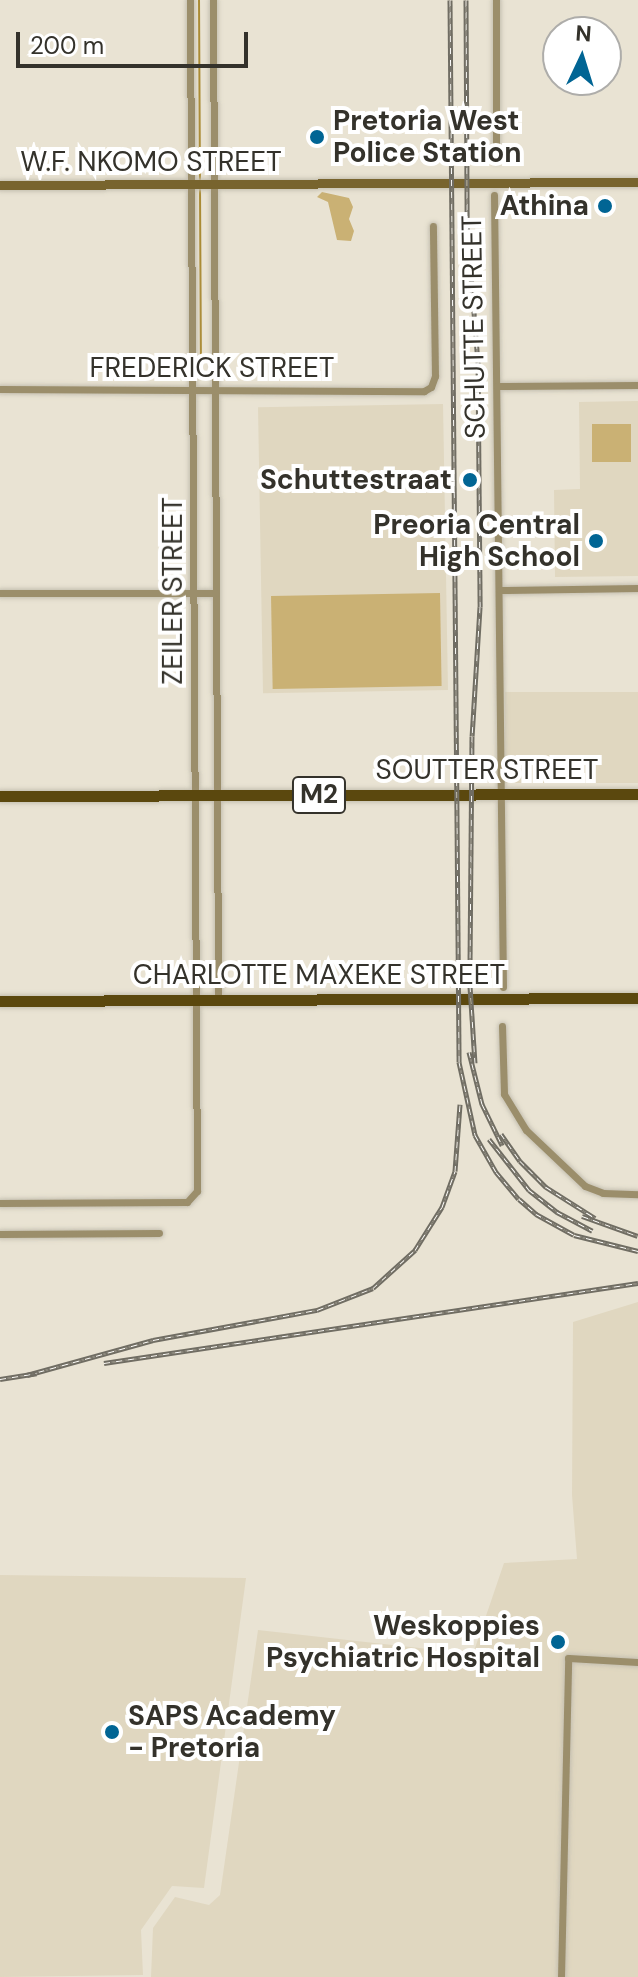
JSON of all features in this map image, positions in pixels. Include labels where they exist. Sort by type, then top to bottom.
[{"type":"main road","name":"W.F. NKOMO STREET","points":[[0,185],[638,182]]},
{"type":"main road","name":"SOUTTER STREET","points":[[0,796],[638,794]]},
{"type":"main road","name":"CHARLOTTE MAXEKE STREET","points":[[0,1001],[638,998]]},
{"type":"street","name":"ZEILER STREET","points":[[0,1203],[187,1202],[196,1194],[190,0]]},
{"type":"street","name":"ZEILER STREET","points":[[213,0],[211,184],[218,999]]},
{"type":"street","points":[[496,0],[496,160]]},
{"type":"street","name":"SCHUTTE STREET","points":[[494,195],[503,987]]},
{"type":"street","name":"FREDERICK STREET","points":[[0,389],[424,391],[434,383],[435,376],[433,226]]},
{"type":"street","points":[[497,386],[638,385]]},
{"type":"street","points":[[500,590],[638,588]]},
{"type":"street","points":[[0,593],[215,593]]},
{"type":"street","points":[[502,1026],[504,1094],[526,1130],[576,1180],[593,1190],[638,1194]]},
{"type":"street","points":[[0,1234],[159,1233]]},
{"type":"street","points":[[561,1977],[568,1658],[638,1662]]},
{"type":"shaded area","points":[[322,192],[349,198],[353,207],[349,219],[354,231],[351,241],[337,240],[328,202],[317,197]]},
{"type":"shaded area","points":[[638,401],[638,576],[555,577],[554,490],[580,489],[579,402]]},
{"type":"shaded area","points":[[443,404],[448,690],[263,693],[258,407]]},
{"type":"shaded area","points":[[592,424],[631,424],[631,462],[592,462]]},
{"type":"shaded area","points":[[440,593],[442,686],[273,689],[271,596]]},
{"type":"shaded area","points":[[505,692],[638,692],[638,783],[505,783]]},
{"type":"shaded area","name":"Weskoppies Psychiatric Hospital","points":[[638,1302],[638,1977],[151,1977],[153,1928],[175,1897],[209,1905],[220,1895],[258,1630],[473,1654],[504,1563],[577,1559],[572,1495],[573,1322]]},
{"type":"shaded area","name":"SAPS Academy - Pretoria","points":[[0,1575],[246,1578],[204,1888],[172,1886],[141,1930],[143,1975],[0,1977]]},
{"type":"waterway","points":[[199,0],[200,182]]},
{"type":"waterway","points":[[200,189],[201,375]]},
{"type":"railway","points":[[450,0],[459,1062],[475,1135],[496,1172],[519,1199],[536,1214],[574,1235],[638,1251]]},
{"type":"railway","points":[[466,0],[467,223],[478,362],[480,607],[472,736],[470,986],[475,1063]]},
{"type":"railway","points":[[469,1052],[482,1104],[502,1145]]},
{"type":"railway","points":[[27,1375],[153,1340],[317,1310],[373,1288],[415,1250],[442,1207],[455,1171],[460,1104]]},
{"type":"railway","points":[[501,1134],[520,1161],[546,1187],[595,1218]]},
{"type":"railway","points":[[489,1139],[529,1190],[557,1212],[592,1231]]},
{"type":"railway","points":[[582,1216],[638,1236]]},
{"type":"railway","points":[[104,1363],[638,1283]]},
{"type":"railway","points":[[0,1379],[37,1373]]},
{"type":"place","name":"Pretoria West Police Station","points":[[317,137]]},
{"type":"place","name":"Athina","points":[[605,206]]},
{"type":"place","name":"Schuttestraat","points":[[470,480]]},
{"type":"place","name":"Preoria Central High School","points":[[596,541]]},
{"type":"place","name":"Weskoppies Psychiatric Hospital","points":[[558,1642]]},
{"type":"place","name":"SAPS Academy - Pretoria","points":[[112,1732]]}]
